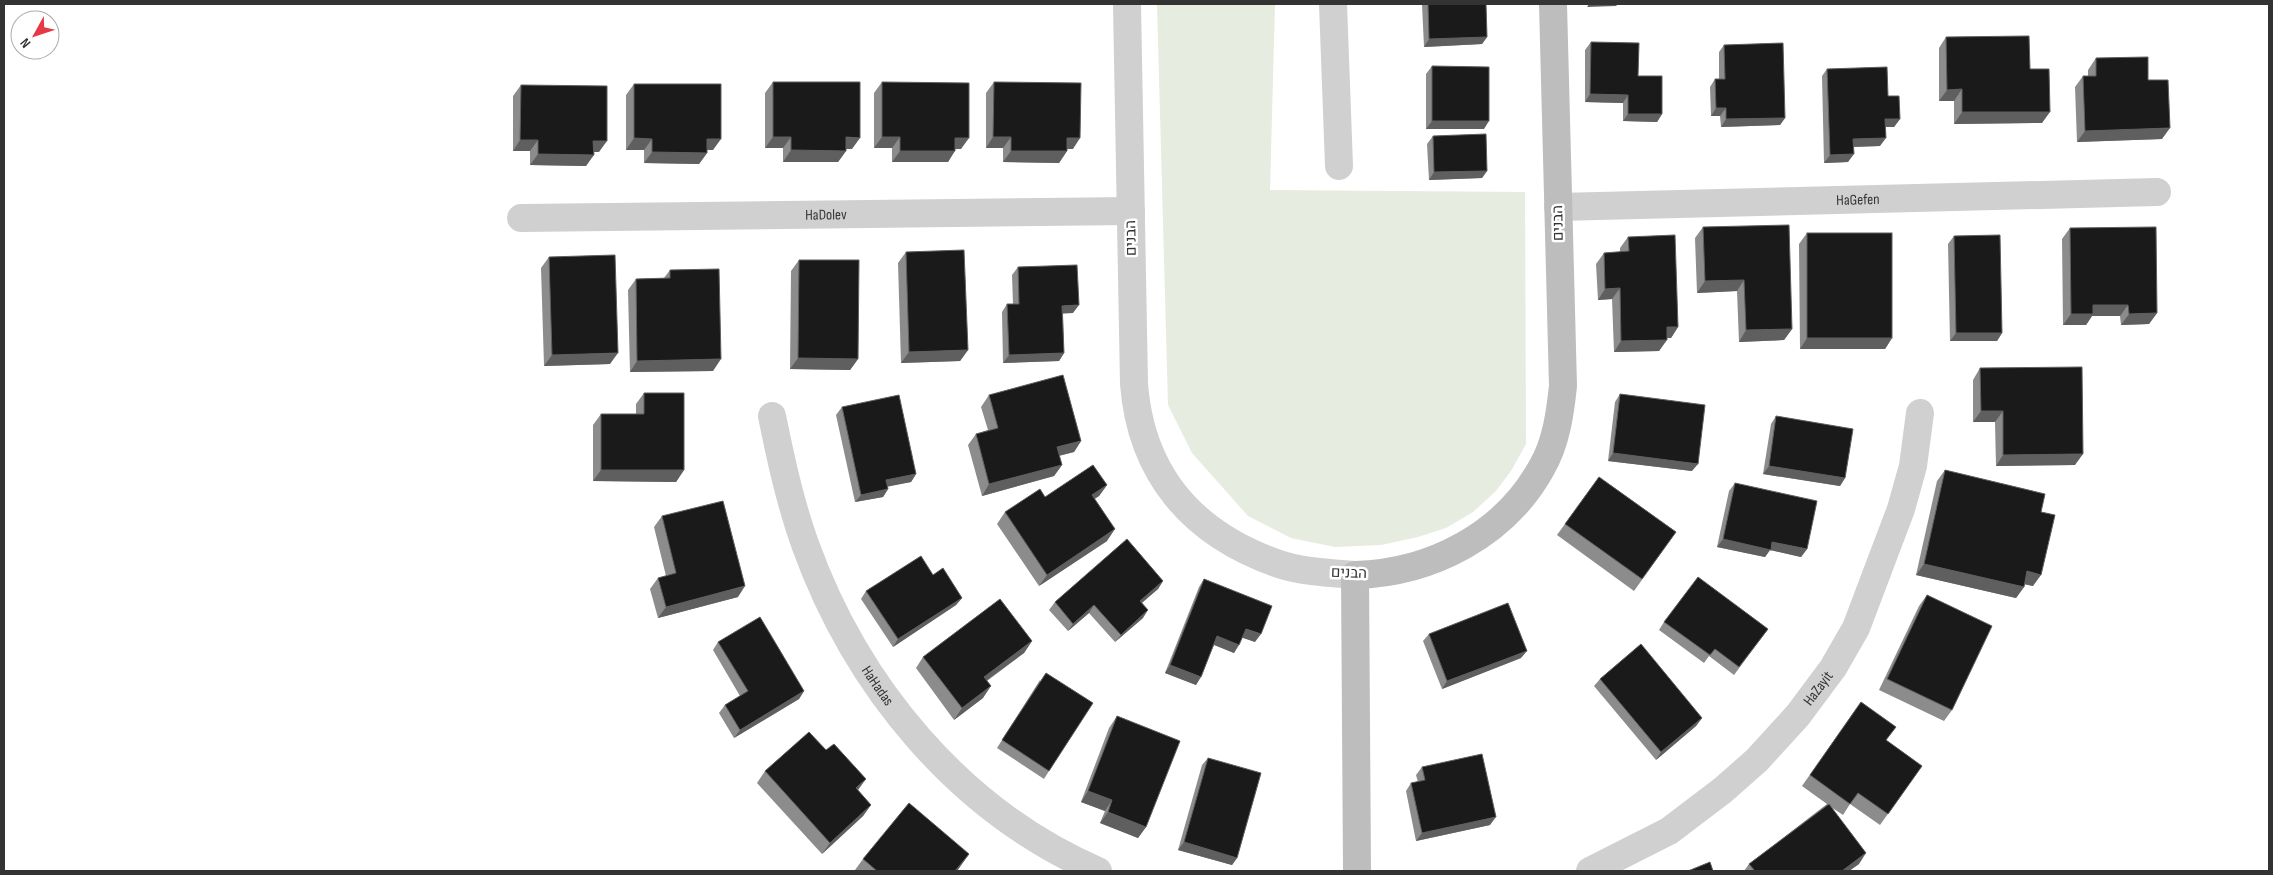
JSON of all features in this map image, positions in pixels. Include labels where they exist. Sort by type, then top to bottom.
[{"type":"main road","name":"הבנים","points":[[1355,575],[1384,574],[1440,558],[1487,532],[1511,510],[1543,466],[1554,439],[1563,386],[1553,4]]},
{"type":"main road","points":[[1355,575],[1357,871]]},
{"type":"street","name":"הבנים","points":[[1127,4],[1136,410],[1145,442],[1158,473],[1184,507],[1214,532],[1244,549],[1278,563],[1317,572],[1355,575]]},
{"type":"street","points":[[1333,4],[1339,166]]},
{"type":"street","name":"HaGefen","points":[[1558,207],[2157,192]]},
{"type":"street","name":"HaDolev","points":[[521,218],[1131,212]]},
{"type":"street","name":"HaZayit","points":[[1590,871],[1669,831],[1723,790],[1757,760],[1798,715],[1833,668],[1856,628],[1901,509],[1912,466],[1920,413]]},
{"type":"street","name":"HaHadas","points":[[772,416],[785,480],[806,545],[829,600],[887,700],[930,752],[973,793],[1007,821],[1065,857],[1098,871]]},
{"type":"shaded area","points":[[1157,4],[1275,4],[1270,190],[1525,192],[1526,444],[1511,471],[1496,491],[1473,512],[1446,528],[1418,537],[1381,545],[1335,547],[1291,538],[1248,516],[1192,453],[1168,405]]},
{"type":"building","points":[[1428,4],[1486,4],[1487,37],[1429,39]]},
{"type":"building","points":[[2029,36],[2030,69],[2049,69],[2050,112],[1962,112],[1962,89],[1947,90],[1946,37]]},
{"type":"building","points":[[1591,42],[1639,43],[1638,76],[1662,76],[1662,114],[1628,114],[1628,95],[1590,94]]},
{"type":"building","points":[[1783,43],[1785,118],[1726,119],[1726,108],[1716,108],[1715,79],[1725,79],[1724,45]]},
{"type":"building","points":[[2148,57],[2148,80],[2168,80],[2170,128],[2085,131],[2083,76],[2096,76],[2096,58]]},
{"type":"building","points":[[1432,66],[1489,67],[1489,121],[1432,121]]},
{"type":"building","points":[[1887,67],[1888,96],[1899,96],[1900,119],[1885,119],[1886,138],[1853,139],[1854,154],[1830,155],[1827,69]]},
{"type":"building","points":[[773,82],[860,82],[860,138],[846,137],[846,151],[791,150],[791,137],[773,137]]},
{"type":"building","points":[[882,82],[969,83],[969,138],[955,138],[955,151],[900,151],[900,137],[882,137]]},
{"type":"building","points":[[994,82],[1081,83],[1080,138],[1067,138],[1067,151],[1011,151],[1011,137],[993,137]]},
{"type":"building","points":[[634,84],[721,84],[721,139],[707,139],[707,153],[652,152],[652,139],[634,138]]},
{"type":"building","points":[[521,85],[607,86],[607,141],[593,141],[594,155],[538,154],[538,140],[520,140]]},
{"type":"building","points":[[1486,134],[1487,171],[1434,172],[1433,136]]},
{"type":"building","points":[[1789,225],[1792,329],[1746,330],[1744,280],[1705,281],[1703,227]]},
{"type":"building","points":[[2156,227],[2157,313],[2129,314],[2128,305],[2093,305],[2093,314],[2071,314],[2070,228]]},
{"type":"building","points":[[1807,233],[1892,233],[1892,338],[1807,338]]},
{"type":"building","points":[[1675,235],[1678,327],[1667,327],[1667,340],[1621,341],[1620,288],[1605,289],[1604,253],[1629,251],[1628,237]]},
{"type":"building","points":[[2000,235],[2002,333],[1956,333],[1954,236]]},
{"type":"building","points":[[964,250],[968,350],[909,352],[906,252]]},
{"type":"building","points":[[615,255],[618,353],[552,355],[549,257]]},
{"type":"building","points":[[799,260],[859,260],[858,359],[798,358]]},
{"type":"building","points":[[1077,265],[1079,305],[1062,306],[1064,353],[1009,355],[1007,304],[1019,304],[1018,267]]},
{"type":"building","points":[[719,269],[721,359],[637,361],[636,279],[670,278],[670,270]]},
{"type":"building","points":[[2082,367],[2083,454],[2003,455],[2003,411],[1981,411],[1980,368]]},
{"type":"building","points":[[1063,375],[1081,441],[1057,447],[1062,465],[989,484],[976,434],[998,428],[989,395]]},
{"type":"building","points":[[644,393],[684,393],[684,470],[601,470],[601,414],[644,414]]},
{"type":"building","points":[[1620,394],[1705,405],[1698,464],[1613,453]]},
{"type":"building","points":[[899,395],[916,474],[886,480],[888,489],[861,495],[842,407]]},
{"type":"building","points":[[1776,416],[1853,429],[1845,478],[1769,466]]},
{"type":"building","points":[[1093,465],[1107,485],[1092,495],[1115,529],[1047,575],[1005,512],[1040,489],[1045,497]]},
{"type":"building","points":[[1945,470],[2045,494],[2041,512],[2055,515],[2041,575],[2027,571],[2024,587],[1924,564]]},
{"type":"building","points":[[1599,477],[1676,532],[1642,579],[1565,524]]},
{"type":"building","points":[[1735,483],[1817,501],[1807,549],[1772,542],[1771,550],[1723,539]]},
{"type":"building","points":[[723,501],[745,586],[666,607],[658,578],[676,573],[662,516]]},
{"type":"building","points":[[1127,539],[1163,581],[1140,601],[1148,610],[1121,635],[1094,605],[1073,624],[1055,602]]},
{"type":"building","points":[[921,556],[933,575],[943,568],[962,598],[898,639],[866,591]]},
{"type":"building","points":[[1698,577],[1768,629],[1739,667],[1715,649],[1710,655],[1664,622]]},
{"type":"building","points":[[1204,579],[1272,606],[1261,634],[1246,629],[1239,645],[1217,636],[1201,677],[1170,665]]},
{"type":"building","points":[[1927,595],[1992,626],[1952,710],[1887,679]]},
{"type":"building","points":[[1000,599],[1032,641],[984,677],[991,686],[962,708],[923,657]]},
{"type":"building","points":[[1508,603],[1527,651],[1447,681],[1429,634]]},
{"type":"building","points":[[760,617],[804,691],[740,730],[725,705],[748,691],[718,642]]},
{"type":"building","points":[[1641,644],[1702,718],[1661,752],[1600,679]]},
{"type":"building","points":[[1046,673],[1093,703],[1049,771],[1002,740]]},
{"type":"building","points":[[1861,702],[1896,727],[1886,740],[1922,766],[1888,814],[1858,793],[1850,804],[1810,775]]},
{"type":"building","points":[[1117,716],[1180,741],[1146,827],[1108,812],[1112,800],[1088,791]]},
{"type":"building","points":[[809,732],[826,750],[834,744],[866,779],[856,788],[871,805],[830,843],[765,771]]},
{"type":"building","points":[[1482,754],[1496,817],[1422,833],[1411,783],[1425,780],[1422,767]]},
{"type":"building","points":[[1208,758],[1261,773],[1237,858],[1184,842]]},
{"type":"building","points":[[909,803],[969,854],[955,871],[877,871],[863,859]]},
{"type":"building","points":[[1829,804],[1866,853],[1842,871],[1755,871],[1749,864]]},
{"type":"building","points":[[1710,862],[1713,871],[1688,871]]}]
